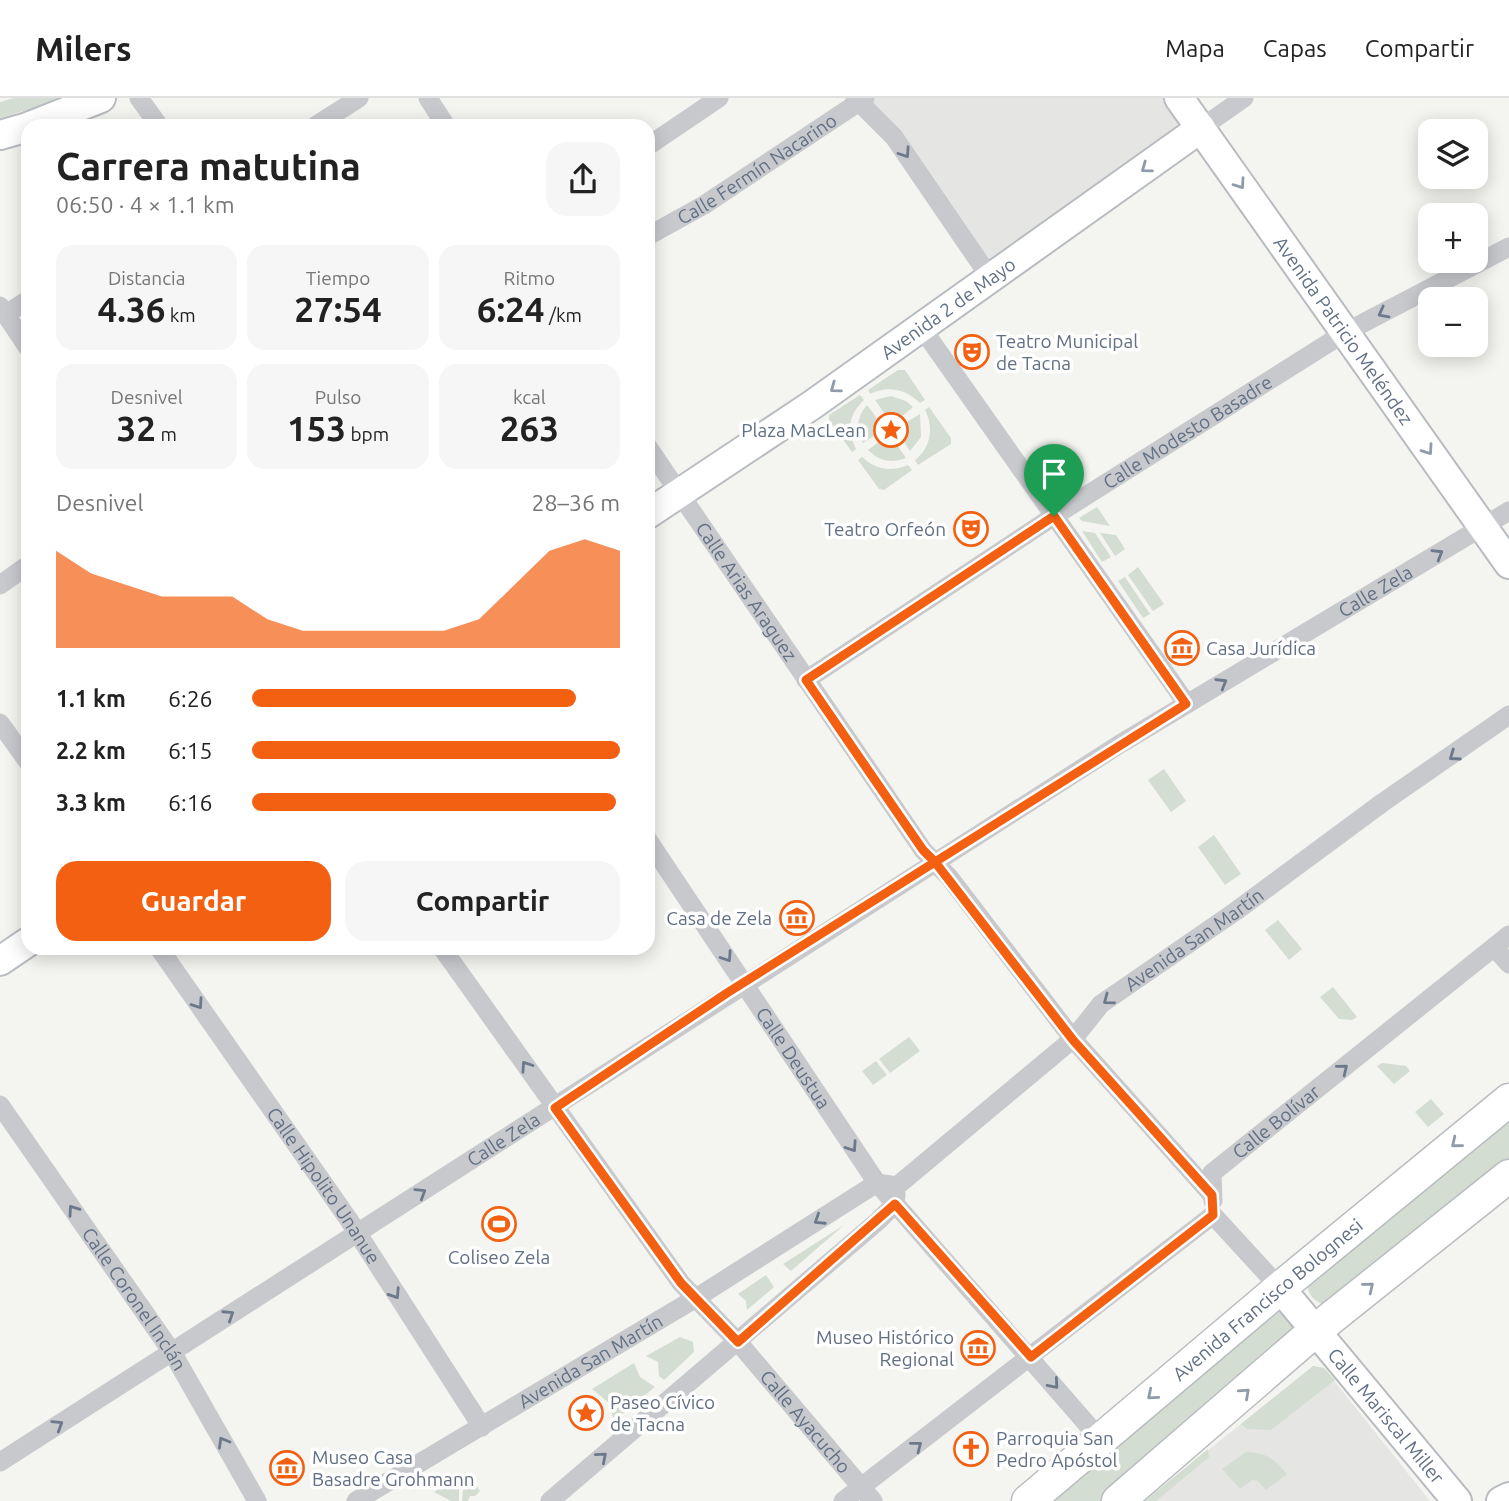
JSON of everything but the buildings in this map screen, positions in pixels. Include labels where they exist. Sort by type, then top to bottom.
[{"type":"main road","name":"Avenida Francisco Bolognesi","points":[[1028,1501],[1279,1288],[1509,1100]]},
{"type":"main road","points":[[1118,1501],[1316,1330],[1509,1176]]},
{"type":"street","points":[[47,119],[101,98]]},
{"type":"street","points":[[139,98],[154,119]]},
{"type":"street","points":[[326,119],[359,98]]},
{"type":"street","points":[[428,98],[442,119]]},
{"type":"street","points":[[655,141],[719,98]]},
{"type":"street","name":"Avenida Patricio Meléndez","points":[[1179,98],[1509,564]]},
{"type":"street","name":"Avenida 2 de Mayo","points":[[655,509],[812,405],[1244,98]]},
{"type":"street","points":[[859,100],[894,137],[991,279]]},
{"type":"street","name":"Calle Fermín Nacarino","points":[[655,232],[704,205],[859,100]]},
{"type":"street","points":[[0,135],[21,128]]},
{"type":"street","name":"Calle Modesto Basadre","points":[[806,680],[1054,516],[1346,332],[1509,247]]},
{"type":"street","points":[[21,303],[3,310],[21,337]]},
{"type":"street","points":[[921,327],[1186,704]]},
{"type":"street","name":"Calle Arias Araguez","points":[[655,458],[923,850],[1073,1040],[1212,1195]]},
{"type":"street","name":"Calle Zela","points":[[0,1462],[935,862],[1186,704],[1509,511]]},
{"type":"street","points":[[0,585],[21,570]]},
{"type":"street","name":"Avenida San Martín","points":[[550,1501],[738,1342],[896,1195],[1073,1040],[1101,1004],[1236,911],[1382,803],[1509,715]]},
{"type":"street","points":[[0,723],[21,752]]},
{"type":"street","name":"Calle Deustua","points":[[655,850],[877,1182]]},
{"type":"street","points":[[1502,941],[1509,964]]},
{"type":"street","name":"Calle Bolívar","points":[[1213,1215],[1212,1172],[1388,1035],[1502,941]]},
{"type":"street","points":[[0,961],[21,947]]},
{"type":"street","name":"Calle Hipolito Unanue","points":[[164,955],[356,1234],[482,1427]]},
{"type":"street","name":"Calle Ayacucho","points":[[447,955],[681,1283],[738,1342],[868,1494]]},
{"type":"street","name":"Calle Coronel Inclán","points":[[0,1105],[172,1352],[257,1501]]},
{"type":"street","points":[[877,1182],[896,1195],[1100,1439]]},
{"type":"street","name":"Avenida San Martín","points":[[356,1501],[696,1298],[877,1182]]},
{"type":"street","points":[[843,1501],[868,1494],[1031,1357],[1213,1215],[1279,1288]]},
{"type":"street","name":"Calle Mariscal Miller","points":[[1279,1288],[1457,1501]]},
{"type":"street","points":[[1501,1501],[1509,1497]]},
{"type":"shaded area","points":[[14,98],[66,98],[0,118],[0,102]]},
{"type":"shaded area","points":[[865,98],[1179,98],[1201,128],[991,279]]},
{"type":"shaded area","points":[[898,370],[905,370],[925,400],[920,403],[909,394],[890,389],[870,394],[868,390]]},
{"type":"shaded area","points":[[860,395],[864,400],[852,417],[850,429],[856,449],[852,452],[829,420],[829,415]]},
{"type":"shaded area","points":[[891,396],[906,401],[913,407],[901,417],[884,413],[875,400]]},
{"type":"shaded area","points":[[867,405],[876,417],[875,435],[863,443],[858,423]]},
{"type":"shaded area","points":[[929,407],[951,438],[951,444],[918,465],[915,460],[928,443],[930,430],[925,410]]},
{"type":"shaded area","points":[[920,414],[921,437],[910,451],[902,439],[907,422]]},
{"type":"shaded area","points":[[880,441],[897,445],[906,458],[890,461],[876,457],[868,450]]},
{"type":"shaded area","points":[[862,457],[878,467],[896,469],[908,465],[912,470],[884,490],[879,489],[858,460]]},
{"type":"shaded area","points":[[1097,507],[1110,526],[1082,521],[1079,518]]},
{"type":"shaded area","points":[[1082,531],[1095,533],[1111,557],[1102,562]]},
{"type":"shaded area","points":[[1100,533],[1116,535],[1125,549],[1115,556]]},
{"type":"shaded area","points":[[1138,567],[1164,604],[1153,611],[1128,575]]},
{"type":"shaded area","points":[[1125,577],[1150,614],[1143,618],[1118,581]]},
{"type":"shaded area","points":[[1164,769],[1186,801],[1171,812],[1148,780]]},
{"type":"shaded area","points":[[1214,835],[1241,874],[1225,885],[1198,847]]},
{"type":"shaded area","points":[[1278,920],[1302,949],[1289,960],[1265,930]]},
{"type":"shaded area","points":[[1333,987],[1357,1017],[1352,1020],[1339,1019],[1320,997]]},
{"type":"shaded area","points":[[909,1037],[920,1051],[890,1073],[879,1059]]},
{"type":"shaded area","points":[[876,1061],[887,1075],[873,1085],[862,1071]]},
{"type":"shaded area","points":[[1382,1063],[1406,1066],[1410,1071],[1394,1084],[1377,1066]]},
{"type":"shaded area","points":[[1431,1099],[1444,1114],[1428,1127],[1415,1112]]},
{"type":"shaded area","points":[[1509,1114],[1509,1165],[1332,1307],[1313,1298],[1306,1278]]},
{"type":"shaded area","points":[[844,1225],[791,1271],[783,1264]]},
{"type":"shaded area","points":[[766,1275],[774,1287],[747,1310],[746,1301],[738,1294]]},
{"type":"shaded area","points":[[1276,1303],[1299,1326],[1296,1336],[1103,1501],[1041,1501]]},
{"type":"shaded area","points":[[680,1337],[693,1342],[694,1352],[664,1380],[659,1376],[658,1362],[646,1356]]},
{"type":"shaded area","points":[[634,1363],[640,1377],[655,1387],[614,1421],[609,1403],[592,1389]]},
{"type":"shaded area","points":[[1313,1366],[1324,1368],[1430,1501],[1145,1501]]},
{"type":"shaded area","points":[[1313,1366],[1324,1368],[1335,1380],[1271,1430],[1247,1429],[1241,1424]]},
{"type":"shaded area","points":[[1208,1449],[1209,1457],[1156,1501],[1145,1501]]},
{"type":"shaded area","points":[[1246,1452],[1270,1457],[1287,1474],[1266,1490],[1258,1481],[1252,1480],[1240,1489],[1222,1469]]},
{"type":"shaded area","points":[[466,1472],[459,1485],[459,1501],[451,1501],[434,1492]]},
{"type":"shaded area","points":[[471,1479],[480,1491],[475,1496],[470,1496],[468,1501],[462,1501],[463,1490]]},
{"type":"place","name":"Teatro Municipal de Tacna","points":[[972,352]]},
{"type":"place","name":"Plaza MacLean","points":[[891,430]]},
{"type":"place","name":"Teatro Orfeón","points":[[971,529]]},
{"type":"place","name":"Casa Jurídica","points":[[1182,648]]},
{"type":"place","name":"Casa de Zela","points":[[797,918]]},
{"type":"place","name":"Coliseo Zela","points":[[499,1224]]},
{"type":"place","name":"Museo Histórico Regional","points":[[978,1348]]},
{"type":"place","name":"Paseo Cívico de Tacna","points":[[586,1413]]},
{"type":"place","name":"Parroquia San Pedro Apóstol","points":[[971,1449]]},
{"type":"place","name":"Museo Casa Basadre Grohmann","points":[[287,1468]]},
{"type":"route","points":[[1054,516],[806,680],[923,850],[935,862],[727,993],[555,1108],[681,1283],[738,1342],[895,1204],[1031,1357],[1213,1215],[1212,1195],[1073,1040],[935,862],[1186,704],[1054,516]]}]
